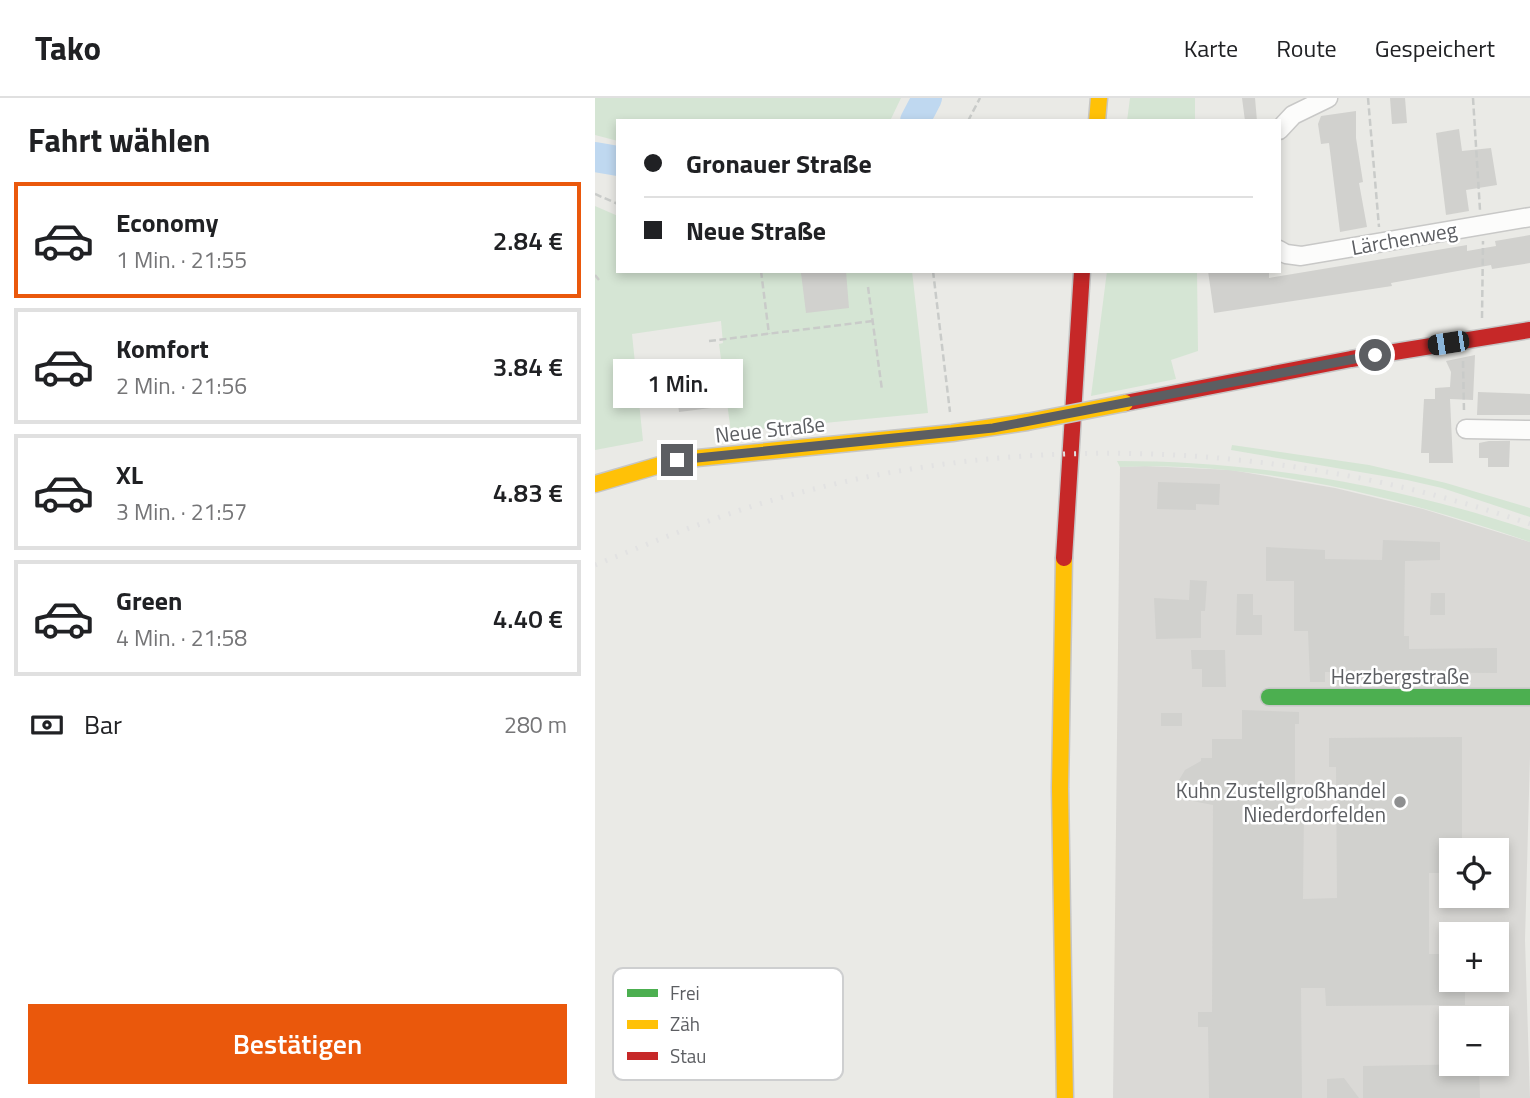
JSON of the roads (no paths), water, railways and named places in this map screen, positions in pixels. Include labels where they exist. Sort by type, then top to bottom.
[{"type":"street","points":[[1097,119],[1099,98]]},
{"type":"street","points":[[1281,128],[1293,115],[1328,98]]},
{"type":"street","name":"Lärchenweg","points":[[1281,251],[1301,256],[1530,217]]},
{"type":"street","points":[[1065,1098],[1059,863],[1061,631],[1072,402],[1082,273]]},
{"type":"street","name":"Neue Straße","points":[[595,484],[677,460],[952,426],[1027,422],[1472,338],[1530,330]]},
{"type":"street","points":[[1466,429],[1530,430]]},
{"type":"street","name":"Herzbergstraße","points":[[1269,697],[1530,697]]},
{"type":"waterway","points":[[916,119],[927,98]]},
{"type":"waterway","points":[[595,157],[616,161]]},
{"type":"railway","points":[[595,565],[728,514],[810,490],[899,471],[989,459],[1081,454],[1172,455],[1264,463],[1354,477],[1443,497],[1530,524]]},
{"type":"place","name":"Kuhn Zustellgroßhandel Niederdorfelden","points":[[1400,802]]}]
